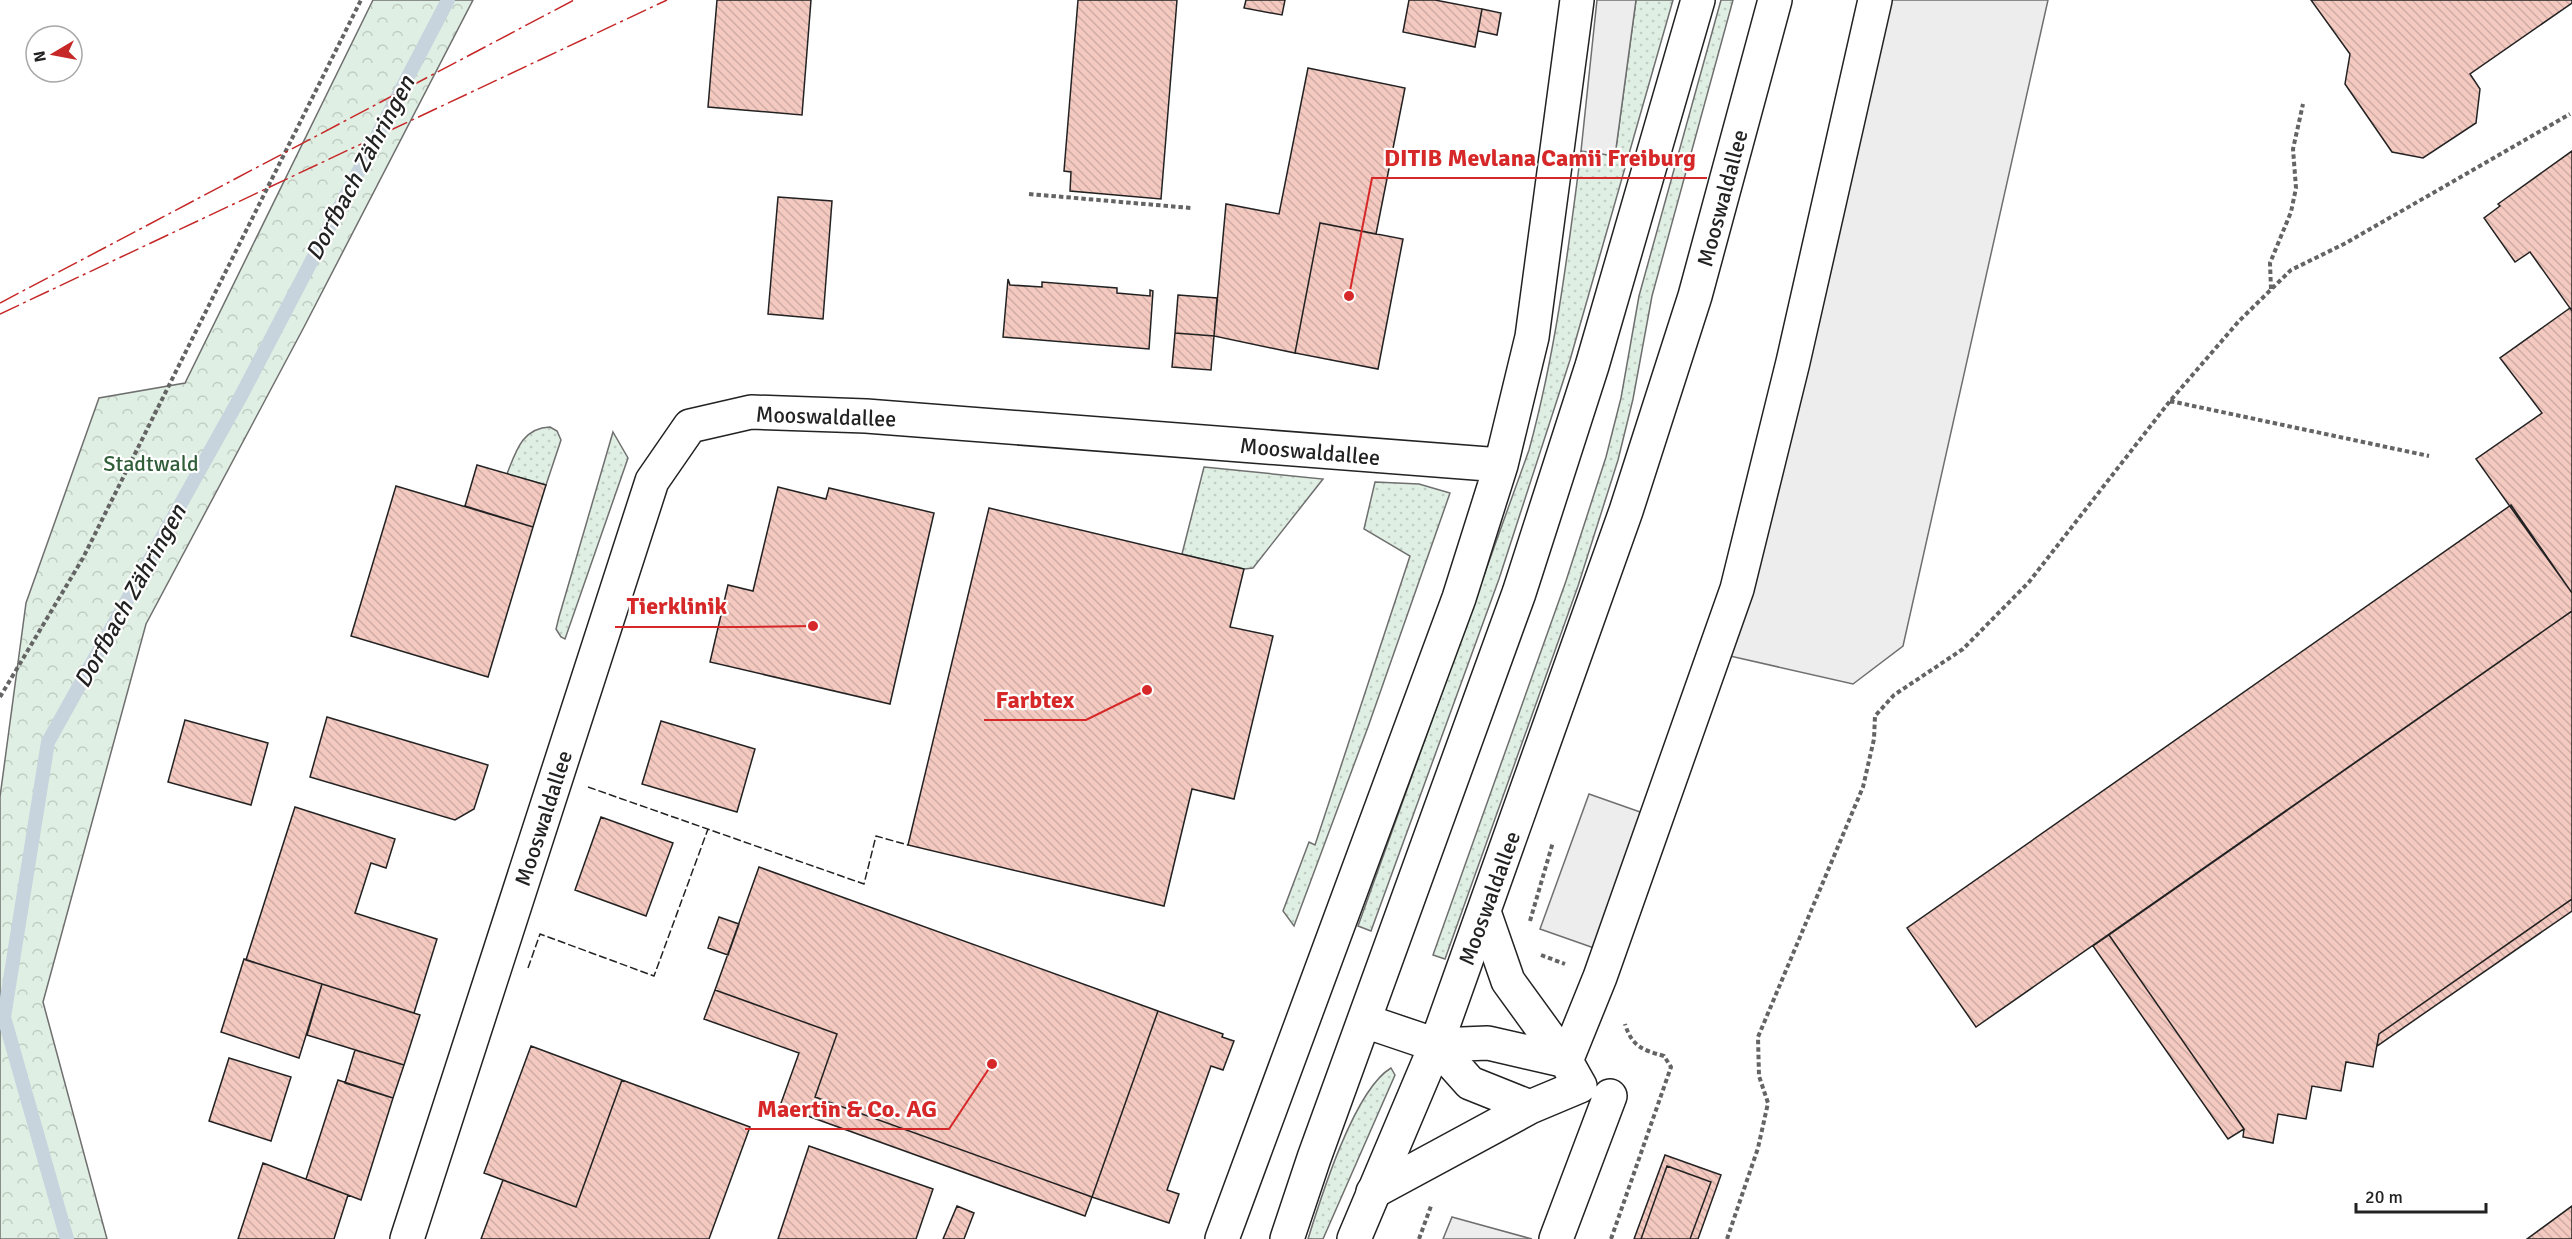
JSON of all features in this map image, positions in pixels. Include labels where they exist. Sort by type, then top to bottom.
[{"type":"street","points":[[1222,1239],[1331,938],[1459,598],[1501,465],[1532,338],[1577,0]]},
{"type":"street","points":[[1287,1239],[1519,593],[1592,366],[1698,0]]},
{"type":"street","name":"Mooswaldallee","points":[[1353,1239],[1436,1045],[1626,511],[1691,307],[1775,0]]},
{"type":"street","points":[[1566,1061],[1600,977],[1737,590],[1793,362],[1875,0]]},
{"type":"street","name":"Mooswaldallee","points":[[406,1239],[652,482],[690,426],[751,412],[866,416],[1501,465]]},
{"type":"street","points":[[1373,1192],[1530,1107],[1580,1086],[1566,1061],[1508,981],[1484,912]]},
{"type":"street","points":[[1365,1021],[1436,1045],[1488,1042],[1566,1061]]},
{"type":"street","points":[[1436,1045],[1470,1083],[1530,1107]]},
{"type":"street","points":[[1556,1239],[1610,1096]]},
{"type":"path","points":[[0,697],[83,558],[361,0]]},
{"type":"path","points":[[2271,290],[2270,263],[2291,212],[2296,188],[2293,149],[2303,104]]},
{"type":"path","points":[[1727,1239],[1758,1148],[1767,1103],[1759,1076],[1758,1037],[1863,788],[1874,739],[1875,716],[1894,694],[1963,649],[2029,582],[2170,401],[2240,321],[2291,270],[2346,243],[2570,114]]},
{"type":"path","points":[[1029,194],[1191,208]]},
{"type":"path","points":[[2170,401],[2429,456]]},
{"type":"green space","name":"Stadtwald","points":[[373,0],[473,0],[304,327],[146,624],[43,1002],[107,1239],[0,1239],[0,797],[26,603],[99,398],[185,383]]},
{"type":"green space","points":[[1636,0],[1673,0],[1570,360],[1499,579],[1371,931],[1358,926],[1529,450],[1554,339],[1581,151],[1615,156]]},
{"type":"green space","points":[[1721,0],[1733,0],[1652,296],[1633,399],[1618,460],[1578,586],[1445,959],[1433,955],[1566,581],[1606,457],[1621,398],[1639,296]]},
{"type":"green space","points":[[550,427],[557,431],[561,440],[546,485],[507,474],[517,449],[526,436],[540,428]]},
{"type":"green space","points":[[613,432],[628,458],[565,639],[556,629]]},
{"type":"green space","points":[[1204,467],[1323,479],[1253,568],[1244,569],[1182,554]]},
{"type":"green space","points":[[1375,482],[1419,484],[1450,493],[1368,727],[1294,926],[1283,911],[1309,842],[1315,845],[1410,556],[1364,529]]},
{"type":"green space","points":[[1391,1068],[1395,1075],[1323,1239],[1308,1239],[1330,1172],[1352,1121],[1377,1080]]},
{"type":"shaded area","points":[[1597,0],[1636,0],[1615,156],[1581,151]]},
{"type":"shaded area","points":[[1866,0],[2048,0],[1903,646],[1853,684],[1708,651]]},
{"type":"shaded area","points":[[1589,794],[1643,813],[1594,948],[1540,929]]},
{"type":"shaded area","points":[[1452,1217],[1532,1239],[1443,1239]]},
{"type":"building","points":[[717,0],[811,0],[802,115],[708,107]]},
{"type":"building","points":[[1078,0],[1177,0],[1161,199],[1070,191],[1071,172],[1064,171]]},
{"type":"building","points":[[1246,0],[1285,0],[1282,15],[1244,8]]},
{"type":"building","points":[[1409,0],[1435,0],[1482,9],[1475,47],[1403,32]]},
{"type":"building","points":[[2311,0],[2572,0],[2572,3],[2470,74],[2480,89],[2476,123],[2423,158],[2392,152],[2345,84],[2350,54]]},
{"type":"building","points":[[1482,9],[1501,13],[1497,35],[1478,31]]},
{"type":"building","points":[[1308,68],[1405,88],[1376,234],[1320,223],[1295,353],[1214,336],[1226,204],[1279,214]]},
{"type":"building","points":[[2572,151],[2572,311],[2530,252],[2515,262],[2484,218],[2500,206],[2498,204]]},
{"type":"building","points":[[778,197],[832,201],[823,319],[768,314]]},
{"type":"building","points":[[1320,223],[1403,239],[1378,369],[1295,353]]},
{"type":"building","points":[[1008,279],[1010,285],[1042,287],[1042,282],[1117,288],[1117,293],[1150,296],[1150,290],[1153,291],[1149,349],[1003,337]]},
{"type":"building","points":[[1178,295],[1217,298],[1214,336],[1175,333]]},
{"type":"building","points":[[2570,308],[2572,311],[2572,593],[2476,459],[2542,413],[2500,358]]},
{"type":"building","points":[[1175,333],[1214,336],[1211,370],[1172,367]]},
{"type":"building","points":[[477,465],[546,485],[533,527],[465,506]]},
{"type":"building","points":[[396,486],[533,527],[488,677],[351,636]]},
{"type":"building","points":[[778,487],[826,499],[829,488],[934,513],[890,704],[710,662],[728,585],[753,591]]},
{"type":"building","points":[[2511,505],[2572,593],[2572,611],[1976,1027],[1907,928]]},
{"type":"building","points":[[989,508],[1244,569],[1230,627],[1273,636],[1234,799],[1192,789],[1164,906],[908,845]]},
{"type":"building","points":[[2572,611],[2572,899],[2379,1034],[2373,1067],[2346,1062],[2341,1091],[2312,1086],[2306,1119],[2278,1114],[2273,1143],[2243,1137],[2244,1129],[2109,935]]},
{"type":"building","points":[[327,717],[488,765],[474,809],[455,820],[310,777]]},
{"type":"building","points":[[185,720],[268,743],[251,805],[168,782]]},
{"type":"building","points":[[661,721],[755,749],[737,812],[642,784]]},
{"type":"building","points":[[295,807],[395,839],[386,868],[371,863],[355,913],[437,939],[414,1013],[246,960]]},
{"type":"building","points":[[601,817],[673,843],[646,916],[575,890]]},
{"type":"building","points":[[759,867],[1158,1011],[1092,1197],[815,1097],[837,1034],[715,990]]},
{"type":"building","points":[[2572,899],[2572,911],[2377,1046],[2379,1034]]},
{"type":"building","points":[[719,917],[739,924],[728,955],[708,948]]},
{"type":"building","points":[[2109,935],[2244,1129],[2228,1139],[2093,946]]},
{"type":"building","points":[[244,959],[322,984],[299,1058],[221,1032]]},
{"type":"building","points":[[322,984],[420,1015],[404,1065],[307,1035]]},
{"type":"building","points":[[715,990],[837,1034],[815,1097],[1092,1197],[1085,1216],[780,1106],[799,1053],[704,1019]]},
{"type":"building","points":[[1158,1011],[1223,1034],[1222,1037],[1234,1041],[1223,1070],[1211,1066],[1167,1190],[1179,1194],[1169,1223],[1092,1197]]},
{"type":"building","points":[[531,1046],[622,1080],[576,1207],[484,1173]]},
{"type":"building","points":[[355,1050],[404,1065],[393,1098],[345,1083]]},
{"type":"building","points":[[229,1058],[291,1077],[271,1141],[209,1121]]},
{"type":"building","points":[[338,1080],[393,1098],[361,1200],[306,1179]]},
{"type":"building","points":[[622,1080],[750,1127],[709,1239],[481,1239],[503,1180],[576,1207]]},
{"type":"building","points":[[809,1146],[933,1189],[916,1239],[778,1239]]},
{"type":"building","points":[[1665,1155],[1721,1175],[1698,1239],[1690,1239],[1711,1182],[1667,1166],[1641,1239],[1634,1239]]},
{"type":"building","points":[[263,1163],[348,1195],[334,1239],[238,1239]]},
{"type":"building","points":[[1667,1166],[1711,1182],[1690,1239],[1641,1239]]},
{"type":"building","points":[[957,1206],[974,1213],[964,1239],[943,1239]]},
{"type":"building","points":[[2572,1206],[2572,1239],[2527,1239]]},
{"type":"waterway","name":"Dorfbach Zähringen","points":[[67,1239],[4,1017],[48,742],[242,394],[448,0]]},
{"type":"fence","points":[[588,787],[864,884],[876,836],[908,845]]},
{"type":"fence","points":[[528,968],[540,934],[654,976],[708,829]]},
{"type":"power","points":[[0,303],[574,0]]},
{"type":"power","points":[[0,314],[667,0]]},
{"type":"place","name":"DITIB Mevlana Camii Freiburg","points":[[1349,296]]},
{"type":"place","name":"Tierklinik","points":[[813,626]]},
{"type":"place","name":"Farbtex","points":[[1147,690]]},
{"type":"place","name":"Maertin & Co. AG","points":[[992,1064]]}]
